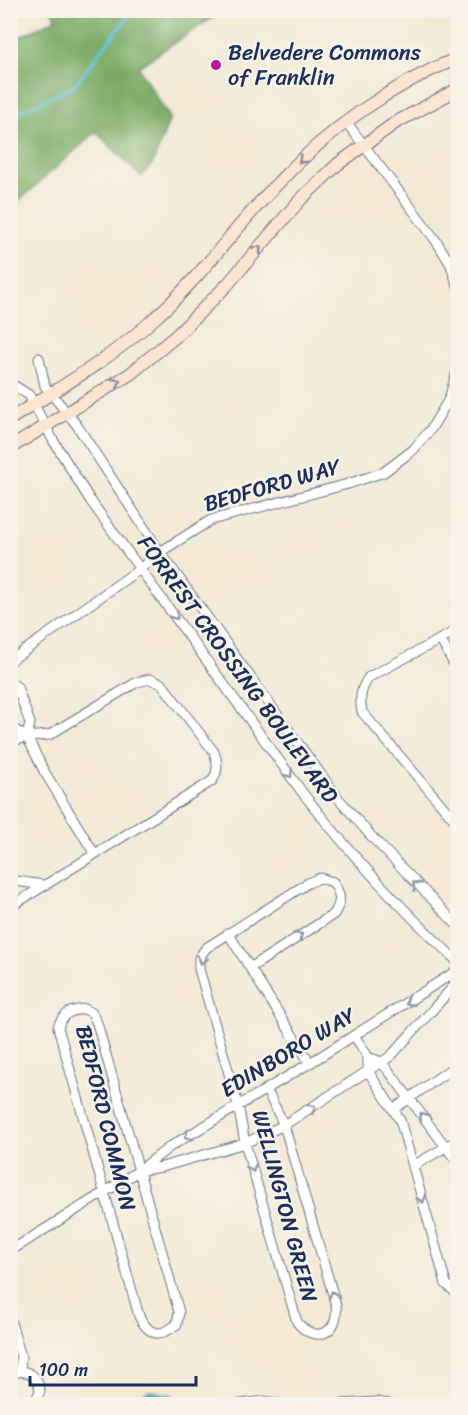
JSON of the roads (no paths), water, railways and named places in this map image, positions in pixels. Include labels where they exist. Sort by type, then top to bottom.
[{"type":"main road","points":[[10,418],[104,360],[156,318],[205,269],[278,182],[319,144],[416,78],[458,58]]},
{"type":"main road","points":[[10,448],[130,374],[176,336],[227,285],[300,200],[338,164],[394,123],[458,89]]},
{"type":"street","points":[[347,123],[437,242],[451,265],[458,287]]},
{"type":"street","name":"FORREST CROSSING BOULEVARD","points":[[39,358],[45,386],[68,413],[160,552],[339,799],[385,851],[458,926]]},
{"type":"street","name":"BEDFORD WAY","points":[[10,661],[160,552],[211,520],[348,484],[384,472],[413,450],[431,429],[449,399],[458,369]]},
{"type":"street","name":"FORREST CROSSING BOULEVARD","points":[[10,383],[29,395],[90,500],[332,831],[382,888],[458,962]]},
{"type":"street","points":[[458,630],[369,677],[363,685],[360,702],[362,712],[458,824]]},
{"type":"street","points":[[440,639],[458,671]]},
{"type":"street","points":[[10,742],[27,737],[49,735],[137,682],[150,679],[162,684],[217,760],[217,770],[212,781],[10,907]]},
{"type":"street","points":[[10,682],[17,687],[30,723],[27,737]]},
{"type":"street","points":[[10,724],[12,728],[27,737],[44,771],[94,853]]},
{"type":"street","name":"WELLINGTON GREEN","points":[[250,968],[334,914],[340,903],[340,893],[333,882],[320,878],[308,883],[206,948],[199,958],[199,969],[238,1105],[245,1143],[297,1322],[303,1330],[314,1334],[324,1334],[338,1317],[336,1305],[284,1125],[266,1089]]},
{"type":"street","points":[[10,880],[43,885]]},
{"type":"street","points":[[228,933],[310,1063]]},
{"type":"street","name":"EDINBORO WAY","points":[[10,1251],[140,1170],[171,1146],[310,1063],[458,970]]},
{"type":"street","name":"EDINBORO WAY","points":[[140,1170],[162,1167],[245,1143],[284,1125],[391,1056],[453,987],[458,977]]},
{"type":"street","name":"BEDFORD COMMON","points":[[85,1009],[92,1013],[97,1023],[140,1170],[179,1312],[177,1324],[167,1332],[158,1334],[144,1325],[139,1316],[58,1027],[61,1018],[72,1010],[85,1009]]},
{"type":"street","points":[[354,1035],[368,1057],[368,1071],[400,1120],[446,1284],[458,1294]]},
{"type":"street","points":[[368,1057],[381,1062],[458,1163]]},
{"type":"street","points":[[394,1109],[458,1064]]},
{"type":"street","points":[[413,1166],[458,1140]]},
{"type":"street","points":[[10,1319],[21,1357],[20,1371]]},
{"type":"street","points":[[10,1374],[20,1371],[32,1374],[39,1384],[39,1397],[34,1404]]},
{"type":"street","points":[[240,1404],[266,1401],[279,1404]]},
{"type":"street","points":[[340,1404],[376,1402],[389,1404]]},
{"type":"water","points":[[149,1391],[171,1395],[189,1404],[130,1404],[133,1399]]},
{"type":"waterway","points":[[10,116],[73,87],[133,10]]},
{"type":"place","name":"Belvedere Commons of Franklin","points":[[216,65]]}]
